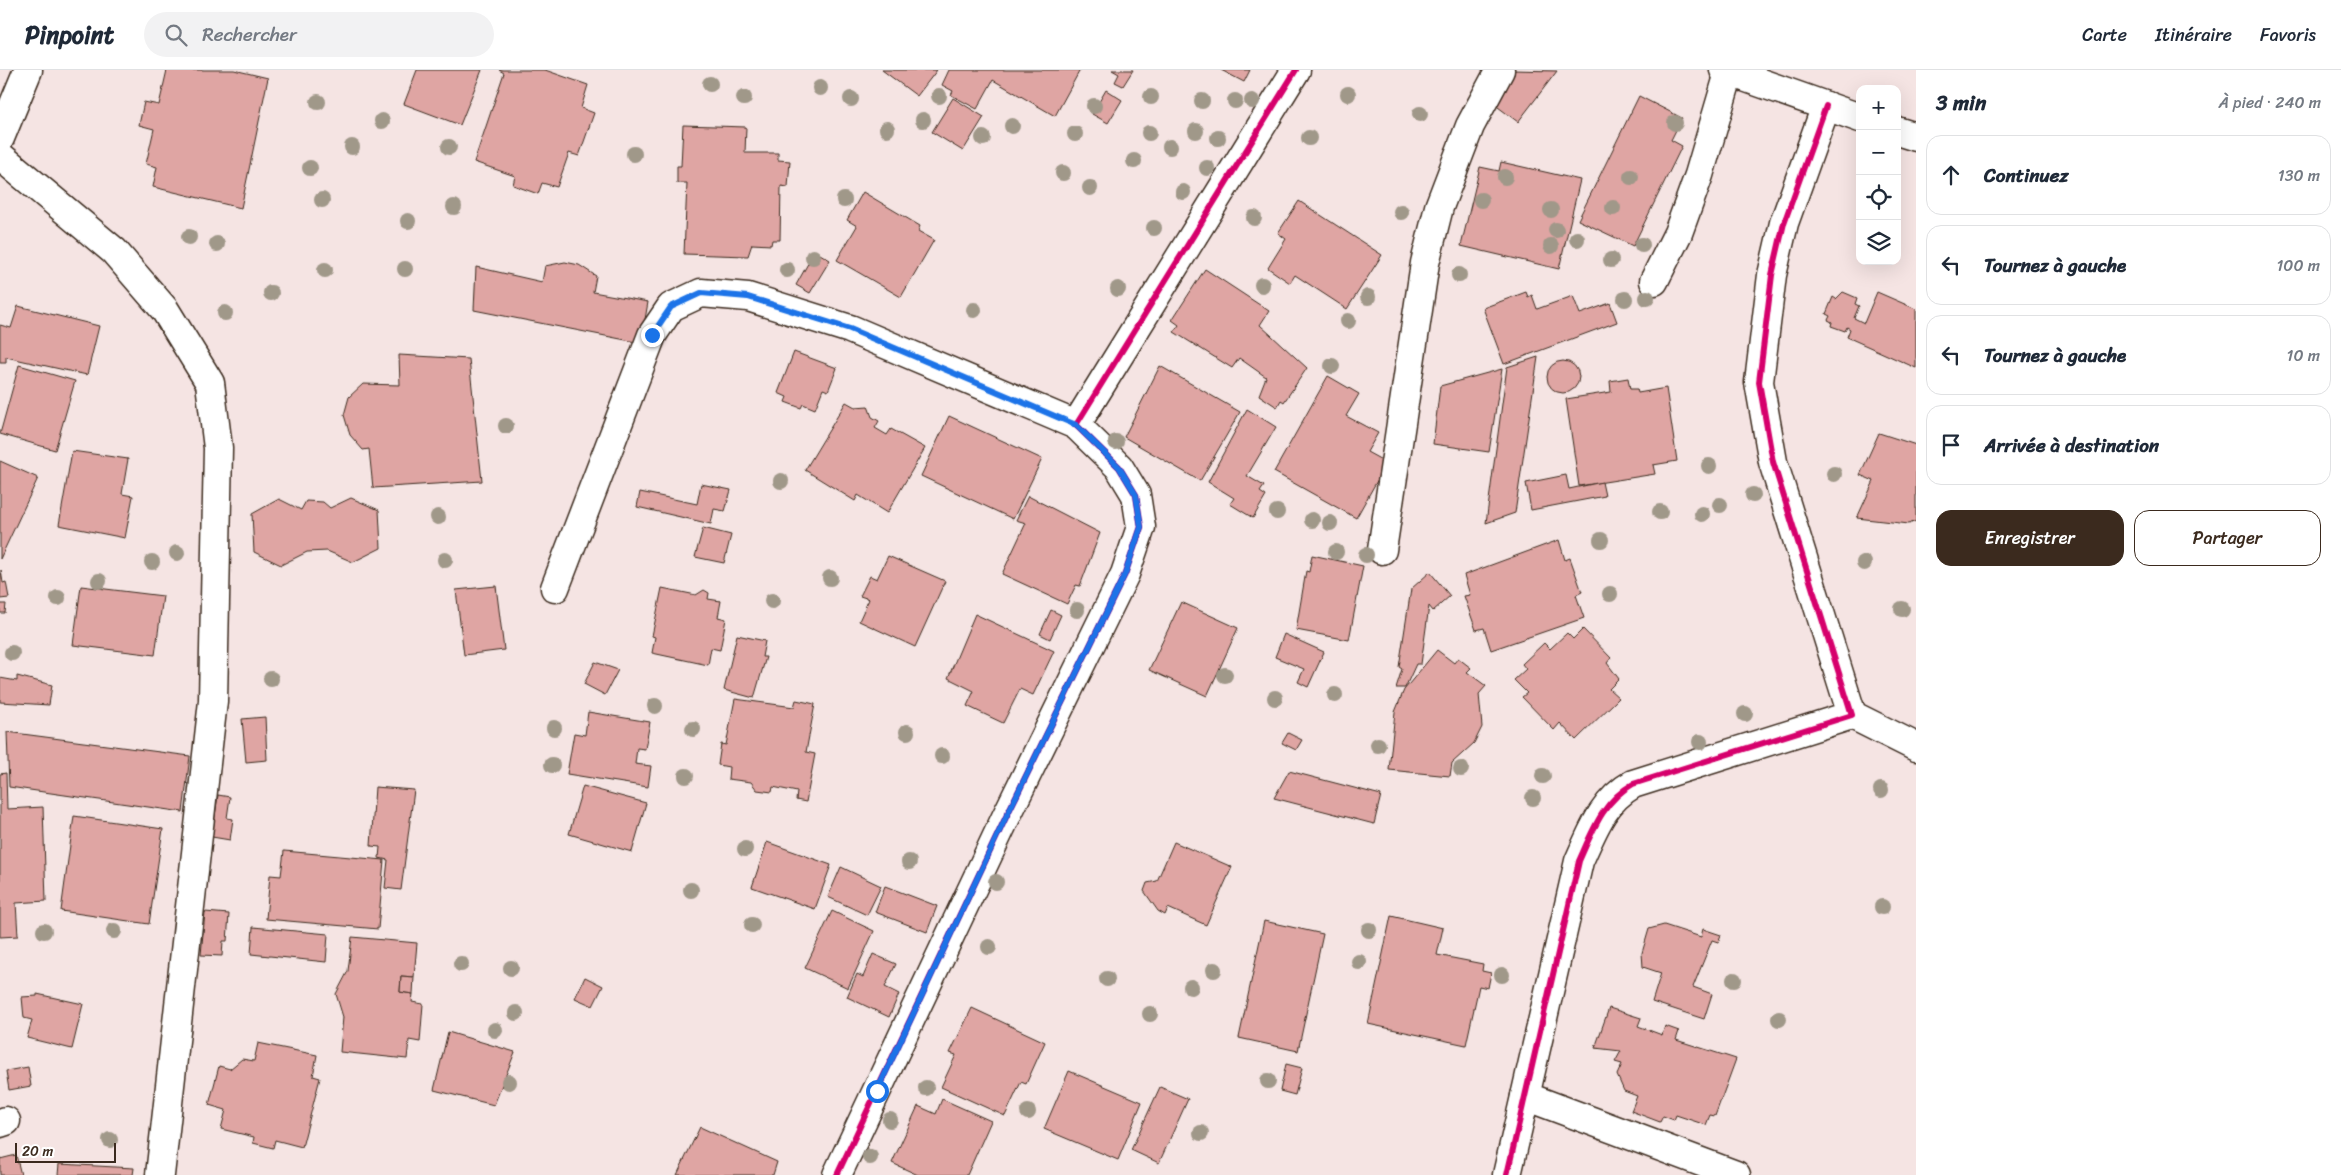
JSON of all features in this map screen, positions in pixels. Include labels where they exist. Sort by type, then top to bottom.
[{"type":"main road","points":[[0,138],[28,70]]},
{"type":"main road","points":[[1076,425],[1296,70]]},
{"type":"main road","points":[[1382,550],[1407,374],[1428,253],[1439,207],[1470,126],[1500,70]]},
{"type":"main road","points":[[1654,281],[1678,233],[1699,175],[1726,71],[1856,117]]},
{"type":"main road","points":[[1826,106],[1782,232],[1772,274],[1759,382],[1773,462],[1852,715]]},
{"type":"main road","points":[[1901,132],[1916,137]]},
{"type":"main road","points":[[0,156],[114,251],[165,310],[210,383],[218,448],[213,701],[160,1175]]},
{"type":"main road","points":[[555,588],[652,335],[671,307],[701,293],[748,297],[850,329],[1076,425],[1119,467],[1136,495],[1141,527],[1125,574],[1006,817],[837,1175]]},
{"type":"main road","points":[[1507,1175],[1579,860],[1597,820],[1605,807],[1620,791],[1633,784],[1852,715],[1916,747]]},
{"type":"main road","points":[[1525,1096],[1736,1175]]},
{"type":"building","points":[[167,70],[234,70],[268,78],[241,208],[153,187],[157,167],[146,164],[154,129],[139,125],[144,102],[159,105]]},
{"type":"building","points":[[417,70],[482,70],[460,125],[404,104]]},
{"type":"building","points":[[499,70],[545,70],[588,85],[581,108],[594,113],[579,156],[569,153],[557,187],[542,183],[538,194],[513,185],[515,176],[474,162],[504,73]]},
{"type":"building","points":[[882,70],[937,70],[917,96]]},
{"type":"building","points":[[949,70],[1080,70],[1055,116],[993,80],[977,109],[951,95],[953,91],[942,85]]},
{"type":"building","points":[[1112,70],[1133,70],[1123,86],[1115,82],[1119,74]]},
{"type":"building","points":[[1221,70],[1250,70],[1244,82]]},
{"type":"building","points":[[1511,70],[1557,71],[1518,122],[1486,98]]},
{"type":"building","points":[[1106,90],[1122,100],[1108,123],[1092,114]]},
{"type":"building","points":[[1639,96],[1682,118],[1671,140],[1682,146],[1633,246],[1578,220]]},
{"type":"building","points":[[953,98],[984,117],[963,151],[932,132]]},
{"type":"building","points":[[683,125],[746,127],[745,153],[778,153],[778,160],[790,161],[788,187],[781,186],[780,240],[772,240],[771,245],[752,244],[748,256],[684,254],[687,183],[677,183],[677,166],[681,166]]},
{"type":"building","points":[[1501,162],[1580,180],[1559,269],[1461,246],[1480,167],[1499,171]]},
{"type":"building","points":[[863,192],[920,226],[918,231],[934,240],[901,297],[837,260],[857,226],[847,220]]},
{"type":"building","points":[[1299,201],[1382,255],[1347,309],[1295,275],[1290,283],[1268,268],[1286,239],[1278,233]]},
{"type":"building","points":[[815,251],[830,260],[810,293],[796,285]]},
{"type":"building","points":[[565,262],[579,265],[596,276],[593,292],[648,302],[641,343],[474,310],[476,267],[542,282],[545,266]]},
{"type":"building","points":[[1205,269],[1269,311],[1260,325],[1307,368],[1284,402],[1281,400],[1277,407],[1259,395],[1266,377],[1239,358],[1232,368],[1174,332],[1179,325],[1172,320]]},
{"type":"building","points":[[1526,292],[1528,297],[1532,295],[1537,309],[1573,296],[1580,314],[1610,303],[1617,322],[1504,364],[1483,308]]},
{"type":"building","points":[[1843,292],[1857,298],[1855,304],[1859,306],[1854,318],[1864,323],[1877,292],[1916,309],[1916,368],[1847,337],[1850,329],[1847,327],[1845,331],[1831,326],[1832,322],[1828,320],[1830,316],[1826,314],[1833,297],[1836,299]]},
{"type":"building","points":[[18,306],[99,326],[87,375],[6,357],[6,362],[0,362],[0,325],[11,328]]},
{"type":"building","points":[[794,352],[837,368],[828,391],[823,389],[815,409],[803,404],[801,408],[785,402],[787,397],[778,393]]},
{"type":"building","points":[[399,355],[469,359],[482,481],[373,488],[369,449],[363,450],[350,435],[344,415],[349,397],[363,384],[400,385]]},
{"type":"building","points":[[1538,357],[1515,513],[1486,523],[1507,367]]},
{"type":"building","points":[[1563,361],[1575,365],[1579,377],[1575,389],[1563,393],[1551,389],[1547,377],[1551,365]]},
{"type":"building","points":[[19,365],[75,381],[55,450],[0,434]]},
{"type":"building","points":[[1160,366],[1240,412],[1200,481],[1124,437]]},
{"type":"building","points":[[1502,369],[1489,452],[1433,444],[1440,386]]},
{"type":"building","points":[[1328,376],[1359,394],[1346,416],[1378,433],[1367,452],[1387,463],[1356,518],[1274,472]]},
{"type":"building","points":[[1628,378],[1630,389],[1637,389],[1638,393],[1666,388],[1677,461],[1653,465],[1655,474],[1579,486],[1566,399],[1611,392],[1610,381]]},
{"type":"building","points":[[846,402],[855,407],[868,406],[872,417],[879,421],[875,428],[887,435],[891,429],[925,448],[887,513],[858,495],[855,501],[805,470]]},
{"type":"building","points":[[1247,409],[1276,427],[1247,476],[1264,486],[1260,492],[1266,496],[1253,518],[1230,504],[1234,498],[1208,482]]},
{"type":"building","points":[[949,416],[1042,459],[1013,519],[921,476]]},
{"type":"building","points":[[1879,433],[1916,445],[1916,521],[1909,524],[1857,518],[1874,481],[1860,475]]},
{"type":"building","points":[[72,451],[128,459],[122,494],[133,496],[125,538],[59,525]]},
{"type":"building","points":[[0,461],[38,478],[0,559]]},
{"type":"building","points":[[1566,475],[1569,489],[1602,482],[1605,496],[1531,510],[1526,483]]},
{"type":"building","points":[[701,484],[731,490],[725,511],[714,509],[711,524],[637,507],[640,492],[697,504]]},
{"type":"building","points":[[1028,496],[1100,533],[1080,586],[1076,585],[1067,604],[1002,574],[1026,523],[1016,520]]},
{"type":"building","points":[[351,498],[379,510],[381,548],[353,562],[327,551],[307,552],[281,565],[254,552],[252,514],[279,499],[301,510],[306,501],[323,502],[330,508]]},
{"type":"building","points":[[703,528],[731,535],[724,563],[695,557]]},
{"type":"building","points":[[1559,540],[1565,560],[1570,558],[1582,592],[1576,595],[1584,618],[1491,650],[1484,628],[1476,630],[1464,596],[1470,595],[1464,575]]},
{"type":"building","points":[[1312,555],[1363,566],[1349,640],[1296,630],[1306,571],[1309,572]]},
{"type":"building","points":[[888,556],[945,581],[915,647],[859,621],[869,599],[860,596],[870,576],[877,579]]},
{"type":"building","points":[[1,570],[3,583],[6,582],[9,598],[0,599]]},
{"type":"building","points":[[1430,572],[1450,596],[1433,611],[1429,606],[1421,664],[1416,664],[1405,688],[1396,688],[1402,669],[1399,667],[1411,589]]},
{"type":"building","points":[[81,586],[163,596],[155,655],[73,645]]},
{"type":"building","points":[[496,586],[504,650],[464,655],[456,590]]},
{"type":"building","points":[[662,588],[696,595],[704,590],[709,593],[708,599],[721,601],[718,617],[726,619],[720,650],[711,648],[708,665],[652,653],[655,637],[652,636]]},
{"type":"building","points":[[0,601],[1,604],[6,604],[5,613],[0,613]]},
{"type":"building","points":[[1181,602],[1238,628],[1207,696],[1149,670]]},
{"type":"building","points":[[1051,610],[1061,615],[1050,639],[1040,634]]},
{"type":"building","points":[[975,614],[1054,651],[1033,695],[1020,689],[1003,723],[967,706],[974,691],[948,678]]},
{"type":"building","points":[[1583,629],[1611,658],[1607,663],[1619,679],[1609,689],[1619,698],[1576,740],[1560,723],[1554,730],[1522,697],[1527,693],[1514,680],[1526,669],[1522,664],[1544,643],[1550,649],[1567,633],[1573,639]]},
{"type":"building","points":[[1284,634],[1324,652],[1308,687],[1298,682],[1304,669],[1275,657]]},
{"type":"building","points":[[737,635],[765,641],[762,657],[766,657],[754,698],[724,690]]},
{"type":"building","points":[[1437,650],[1454,663],[1458,658],[1471,668],[1467,672],[1486,686],[1479,694],[1482,727],[1474,743],[1452,763],[1450,776],[1389,770],[1395,712],[1404,690]]},
{"type":"building","points":[[595,662],[618,670],[605,695],[584,684]]},
{"type":"building","points":[[17,676],[52,685],[49,705],[0,702],[0,678],[17,681]]},
{"type":"building","points":[[735,699],[794,707],[796,700],[815,704],[806,752],[815,754],[806,802],[796,800],[797,792],[773,787],[772,792],[757,790],[751,782],[728,779],[729,767],[718,765],[721,744],[726,745]]},
{"type":"building","points":[[588,712],[650,722],[645,749],[637,748],[635,764],[651,766],[648,787],[567,774],[574,733],[585,735]]},
{"type":"building","points":[[265,717],[267,760],[246,762],[242,719]]},
{"type":"building","points":[[7,732],[190,756],[183,812],[9,787]]},
{"type":"building","points":[[1288,733],[1302,740],[1296,750],[1282,743]]},
{"type":"building","points":[[1289,771],[1381,795],[1374,824],[1274,798]]},
{"type":"building","points":[[6,773],[7,809],[43,807],[46,901],[16,903],[18,936],[0,937],[0,774]]},
{"type":"building","points":[[583,786],[646,803],[632,852],[569,834]]},
{"type":"building","points":[[375,787],[414,790],[401,890],[385,888],[388,860],[379,858],[380,847],[371,846]]},
{"type":"building","points":[[218,795],[230,797],[227,818],[233,819],[230,840],[212,837]]},
{"type":"building","points":[[74,816],[163,829],[149,924],[61,911]]},
{"type":"building","points":[[767,842],[831,865],[815,909],[752,887]]},
{"type":"building","points":[[1174,842],[1232,867],[1206,925],[1168,908],[1165,915],[1158,911],[1144,891],[1147,883],[1157,881]]},
{"type":"building","points":[[284,851],[384,860],[378,929],[266,919],[270,875],[281,876]]},
{"type":"building","points":[[841,867],[881,886],[867,915],[828,897]]},
{"type":"building","points":[[885,886],[937,906],[927,932],[875,912]]},
{"type":"building","points":[[832,911],[874,931],[848,988],[805,968]]},
{"type":"building","points":[[205,912],[229,914],[227,941],[223,941],[222,956],[201,955]]},
{"type":"building","points":[[1391,916],[1443,928],[1437,955],[1483,964],[1482,971],[1491,973],[1488,988],[1479,986],[1466,1045],[1368,1024]]},
{"type":"building","points":[[1264,921],[1323,934],[1298,1051],[1239,1038]]},
{"type":"building","points":[[1664,925],[1701,937],[1703,929],[1721,935],[1718,942],[1712,940],[1693,987],[1712,994],[1704,1019],[1652,1002],[1661,973],[1643,967],[1642,953],[1649,929]]},
{"type":"building","points":[[253,927],[328,934],[326,962],[251,954]]},
{"type":"building","points":[[352,937],[417,943],[414,977],[401,976],[400,992],[413,994],[412,1002],[423,1004],[420,1042],[409,1040],[407,1059],[340,1052],[343,1017],[336,994],[348,971]]},
{"type":"building","points":[[873,954],[896,964],[885,987],[899,994],[889,1017],[847,997],[857,974],[863,977]]},
{"type":"building","points":[[401,976],[414,977],[413,994],[400,992]]},
{"type":"building","points":[[585,977],[603,986],[593,1006],[575,998]]},
{"type":"building","points":[[37,994],[83,1004],[72,1049],[27,1038],[32,1020],[24,1018],[22,997],[37,996]]},
{"type":"building","points":[[972,1008],[1045,1042],[1026,1084],[1021,1082],[1005,1116],[941,1087],[956,1055],[950,1053]]},
{"type":"building","points":[[1609,1008],[1641,1018],[1638,1026],[1662,1035],[1665,1026],[1679,1031],[1676,1040],[1736,1059],[1715,1116],[1710,1115],[1706,1125],[1676,1115],[1674,1120],[1663,1116],[1660,1122],[1631,1111],[1637,1096],[1624,1091],[1617,1075],[1622,1064],[1615,1062],[1621,1051],[1595,1048]]},
{"type":"building","points":[[448,1032],[515,1052],[494,1105],[434,1090]]},
{"type":"building","points":[[258,1043],[317,1055],[313,1076],[320,1078],[302,1147],[275,1140],[273,1148],[253,1143],[254,1137],[221,1129],[226,1110],[209,1105],[219,1066],[230,1069],[242,1059],[254,1061]]},
{"type":"building","points":[[1286,1064],[1302,1068],[1295,1095],[1280,1091]]},
{"type":"building","points":[[28,1067],[31,1086],[9,1090],[6,1071]]},
{"type":"building","points":[[1069,1071],[1142,1102],[1118,1160],[1044,1129]]},
{"type":"building","points":[[1160,1087],[1188,1099],[1159,1163],[1131,1150]]},
{"type":"building","points":[[942,1099],[991,1121],[967,1175],[918,1175],[892,1163],[918,1106],[936,1114]]},
{"type":"building","points":[[700,1127],[777,1162],[773,1175],[677,1175]]},
{"type":"building","points":[[16,1155],[21,1175],[0,1175],[0,1159]]},
{"type":"building","points":[[59,1164],[134,1168],[133,1175],[58,1175]]},
{"type":"cycle path","points":[[837,1175],[1006,817],[1125,574],[1141,527],[1136,495],[1119,467],[1076,425],[1296,70]]},
{"type":"cycle path","points":[[1507,1175],[1579,861],[1594,827],[1606,808],[1633,784],[1852,715],[1773,462],[1759,382],[1772,275],[1784,223],[1826,106]]},
{"type":"route","points":[[652,335],[671,307],[701,293],[748,297],[850,329],[1076,425],[1119,467],[1136,495],[1141,527],[1125,574],[1006,817],[877,1091]]}]
